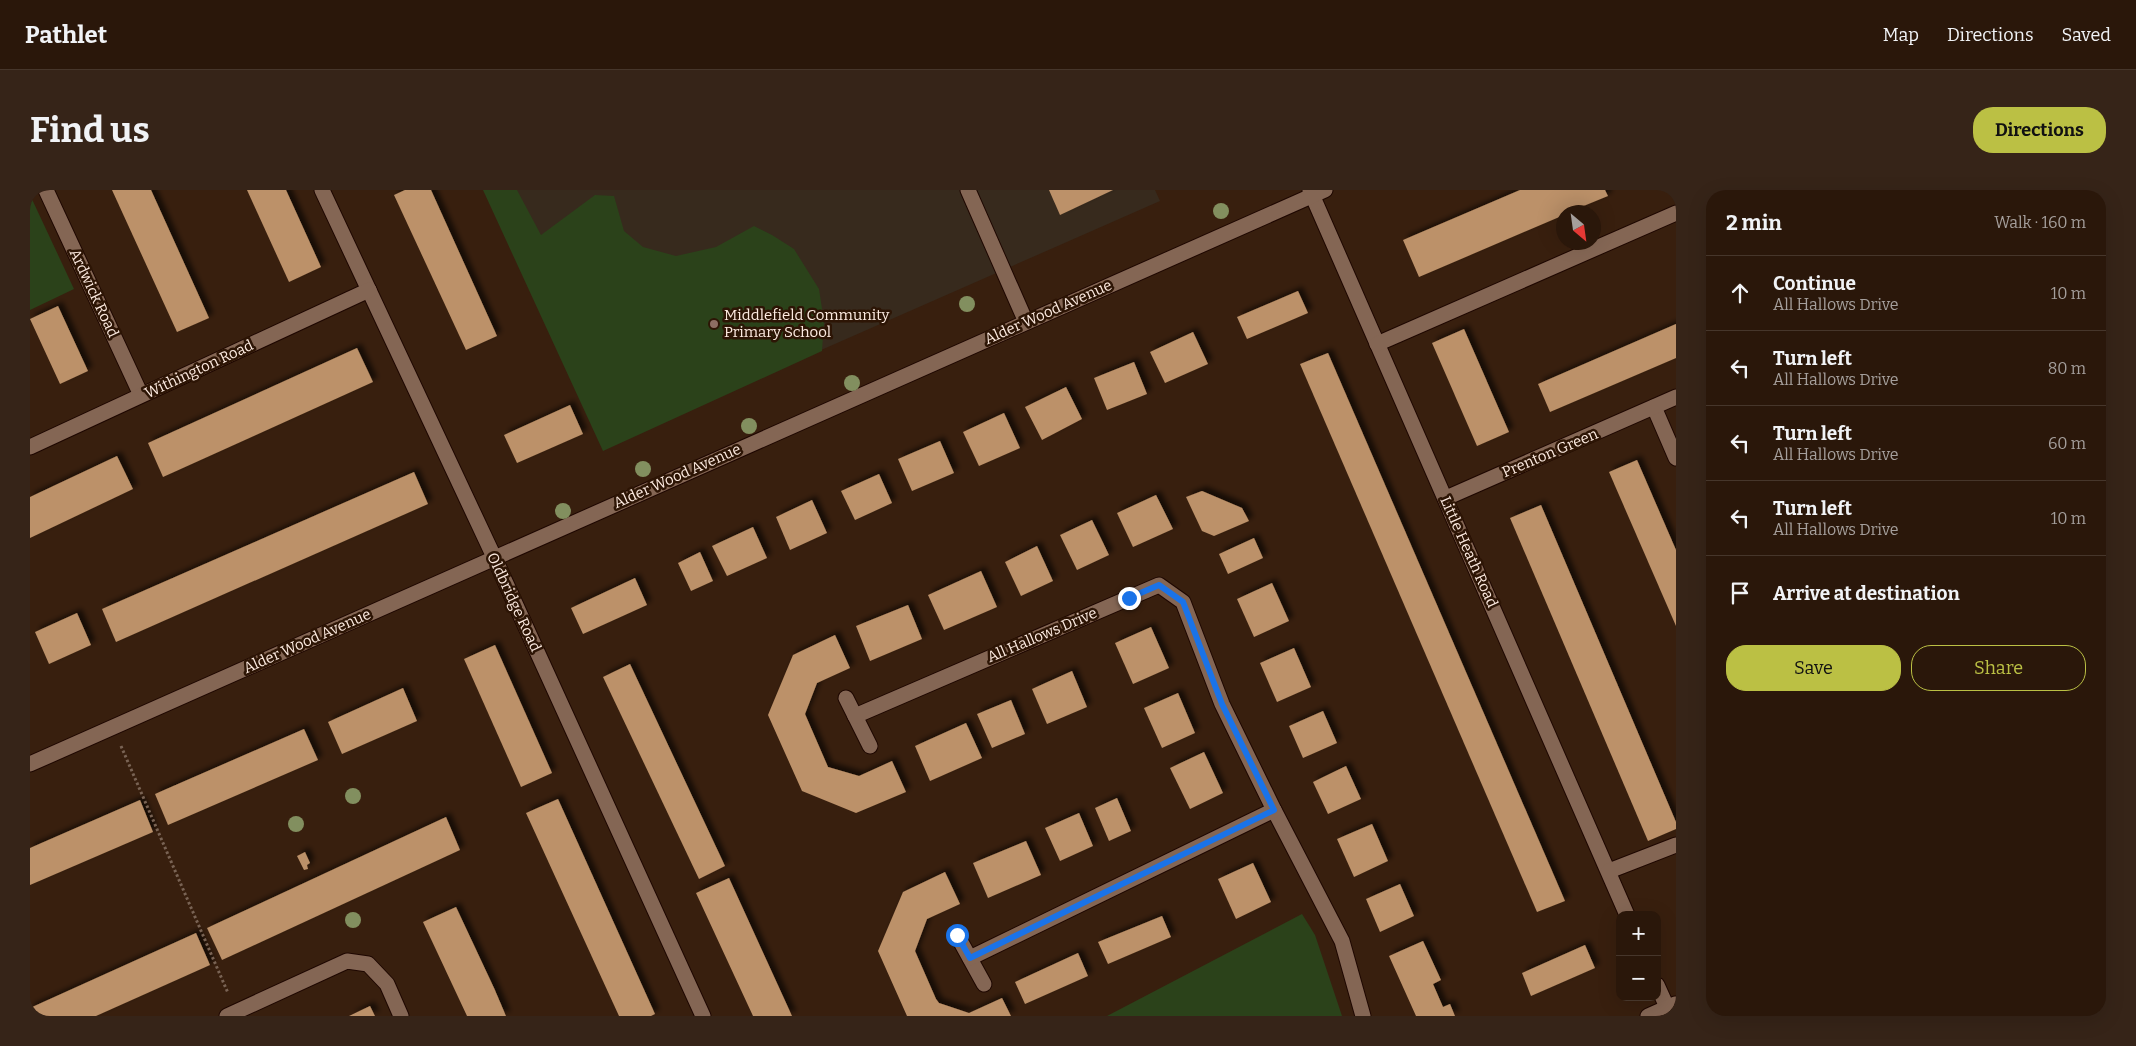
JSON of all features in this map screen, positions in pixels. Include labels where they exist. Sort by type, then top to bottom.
[{"type":"street","name":"Ardwick Road","points":[[46,190],[142,396]]},
{"type":"street","name":"Oldbridge Road","points":[[322,190],[494,557],[703,1016]]},
{"type":"street","points":[[968,190],[1026,322]]},
{"type":"street","name":"Alder Wood Avenue","points":[[30,764],[1316,192]]},
{"type":"street","name":"Little Heath Road","points":[[1316,192],[1378,344],[1625,911]]},
{"type":"street","points":[[1378,344],[1676,213]]},
{"type":"street","name":"Withington Road","points":[[30,447],[368,290]]},
{"type":"street","name":"Prenton Green","points":[[1446,498],[1676,397]]},
{"type":"street","points":[[1654,407],[1676,458]]},
{"type":"street","name":"All Hallows Drive","points":[[854,716],[1159,585],[1183,602],[1222,704],[1342,941],[1364,1016]]},
{"type":"street","points":[[846,698],[870,746]]},
{"type":"street","points":[[970,958],[1274,810]]},
{"type":"street","points":[[1609,871],[1676,846]]},
{"type":"street","points":[[957,935],[984,984]]},
{"type":"street","points":[[231,1014],[346,961],[368,964],[387,984],[402,1016]]},
{"type":"street","points":[[1648,1016],[1671,1009],[1661,991]]},
{"type":"path","points":[[113,727],[231,1014]]},
{"type":"shaded area","name":"Middlefield Community Primary School","points":[[486,190],[1155,190],[1160,201],[603,446]]},
{"type":"green space","points":[[483,190],[517,190],[541,235],[595,195],[614,196],[624,231],[643,247],[676,256],[716,247],[754,226],[794,249],[819,289],[824,322],[822,351],[603,451]]},
{"type":"green space","points":[[30,195],[74,289],[30,310]]},
{"type":"green space","points":[[1302,914],[1315,935],[1342,1016],[1107,1016]]},
{"type":"building","points":[[112,190],[151,190],[209,318],[177,332]]},
{"type":"building","points":[[247,190],[286,190],[321,267],[289,282]]},
{"type":"building","points":[[405,190],[431,190],[497,336],[466,350],[394,195]]},
{"type":"building","points":[[1049,190],[1113,190],[1060,215]]},
{"type":"building","points":[[1520,190],[1605,190],[1608,196],[1586,205],[1556,205],[1556,218],[1419,277],[1403,240]]},
{"type":"building","points":[[1298,291],[1308,313],[1247,339],[1237,317]]},
{"type":"building","points":[[58,306],[88,371],[60,384],[30,319]]},
{"type":"building","points":[[1676,324],[1676,358],[1550,412],[1538,384]]},
{"type":"building","points":[[1464,329],[1509,432],[1477,446],[1432,343]]},
{"type":"building","points":[[1193,332],[1208,364],[1165,383],[1150,352]]},
{"type":"building","points":[[357,348],[373,382],[163,477],[148,443]]},
{"type":"building","points":[[1328,353],[1565,901],[1537,912],[1300,364]]},
{"type":"building","points":[[1134,362],[1147,394],[1107,410],[1094,378]]},
{"type":"building","points":[[1066,387],[1082,419],[1042,440],[1025,407]]},
{"type":"building","points":[[570,405],[583,434],[517,463],[504,435]]},
{"type":"building","points":[[1004,413],[1020,448],[979,466],[963,432]]},
{"type":"building","points":[[940,441],[954,473],[912,491],[898,459]]},
{"type":"building","points":[[117,456],[133,489],[30,538],[30,497]]},
{"type":"building","points":[[1637,460],[1676,550],[1676,626],[1609,472]]},
{"type":"building","points":[[414,472],[428,504],[116,642],[102,609]]},
{"type":"building","points":[[879,474],[892,503],[855,520],[841,491]]},
{"type":"building","points":[[1202,491],[1242,508],[1249,521],[1214,536],[1202,531],[1186,497]]},
{"type":"building","points":[[1156,495],[1173,529],[1133,547],[1117,513]]},
{"type":"building","points":[[812,500],[827,533],[790,550],[776,517]]},
{"type":"building","points":[[1541,505],[1676,822],[1676,829],[1648,841],[1510,518]]},
{"type":"building","points":[[1092,520],[1109,555],[1077,570],[1060,535]]},
{"type":"building","points":[[753,527],[767,558],[727,576],[712,546]]},
{"type":"building","points":[[1254,538],[1263,558],[1228,574],[1219,554]]},
{"type":"building","points":[[1037,546],[1053,581],[1021,596],[1005,562]]},
{"type":"building","points":[[700,552],[713,581],[691,591],[678,563]]},
{"type":"building","points":[[981,571],[997,607],[944,630],[928,595]]},
{"type":"building","points":[[635,578],[647,605],[583,634],[571,608]]},
{"type":"building","points":[[1272,583],[1289,621],[1254,637],[1237,599]]},
{"type":"building","points":[[908,605],[922,639],[870,661],[856,626]]},
{"type":"building","points":[[77,613],[91,645],[49,664],[35,632]]},
{"type":"building","points":[[1151,627],[1169,668],[1133,684],[1115,643]]},
{"type":"building","points":[[835,635],[850,668],[817,683],[805,714],[828,767],[859,776],[892,761],[906,792],[856,813],[802,791],[768,715],[793,655]]},
{"type":"building","points":[[495,645],[552,773],[521,787],[464,659]]},
{"type":"building","points":[[1294,648],[1311,687],[1277,702],[1260,663]]},
{"type":"building","points":[[630,664],[725,866],[699,879],[603,677]]},
{"type":"building","points":[[1072,671],[1087,707],[1047,724],[1032,689]]},
{"type":"building","points":[[403,688],[417,721],[342,754],[328,722]]},
{"type":"building","points":[[1178,693],[1195,733],[1162,748],[1144,708]]},
{"type":"building","points":[[1011,700],[1025,734],[992,748],[977,714]]},
{"type":"building","points":[[1323,711],[1337,743],[1303,758],[1289,726]]},
{"type":"building","points":[[966,723],[982,758],[930,781],[915,746]]},
{"type":"building","points":[[304,729],[318,760],[168,825],[155,794]]},
{"type":"building","points":[[1204,752],[1223,793],[1190,809],[1170,768]]},
{"type":"building","points":[[1346,766],[1361,799],[1328,814],[1313,782]]},
{"type":"building","points":[[1117,798],[1131,831],[1109,841],[1095,808]]},
{"type":"building","points":[[558,799],[655,1014],[651,1016],[619,1016],[526,813]]},
{"type":"building","points":[[140,800],[153,832],[30,885],[30,848]]},
{"type":"building","points":[[1079,813],[1093,846],[1060,861],[1045,828]]},
{"type":"building","points":[[446,817],[460,850],[222,960],[207,928]]},
{"type":"building","points":[[1372,824],[1388,861],[1354,877],[1337,839]]},
{"type":"building","points":[[1026,841],[1041,875],[988,898],[973,863]]},
{"type":"building","points":[[305,852],[310,863],[307,865],[308,869],[304,870],[297,856]]},
{"type":"building","points":[[1253,863],[1271,902],[1236,919],[1218,879]]},
{"type":"building","points":[[945,872],[960,904],[927,919],[915,951],[936,999],[939,1003],[969,1013],[1002,998],[1011,1016],[907,1016],[878,951],[903,892]]},
{"type":"building","points":[[729,878],[792,1016],[753,1016],[696,893]]},
{"type":"building","points":[[1400,884],[1414,916],[1380,932],[1366,899]]},
{"type":"building","points":[[456,907],[506,1016],[467,1016],[423,922]]},
{"type":"building","points":[[1162,916],[1171,937],[1108,964],[1098,942]]},
{"type":"building","points":[[196,933],[210,965],[96,1016],[30,1016],[30,1008]]},
{"type":"building","points":[[1423,941],[1441,980],[1433,984],[1443,1007],[1450,1004],[1455,1016],[1416,1016],[1389,956]]},
{"type":"building","points":[[1585,945],[1595,968],[1531,996],[1522,973]]},
{"type":"building","points":[[1078,953],[1088,976],[1025,1004],[1015,982]]},
{"type":"building","points":[[370,1006],[375,1016],[349,1016]]},
{"type":"place","name":"Middlefield Community Primary School","points":[[714,324]]},
{"type":"route","points":[[957,935],[970,958],[1274,810],[1222,704],[1183,602],[1159,585],[1129,598]]}]
